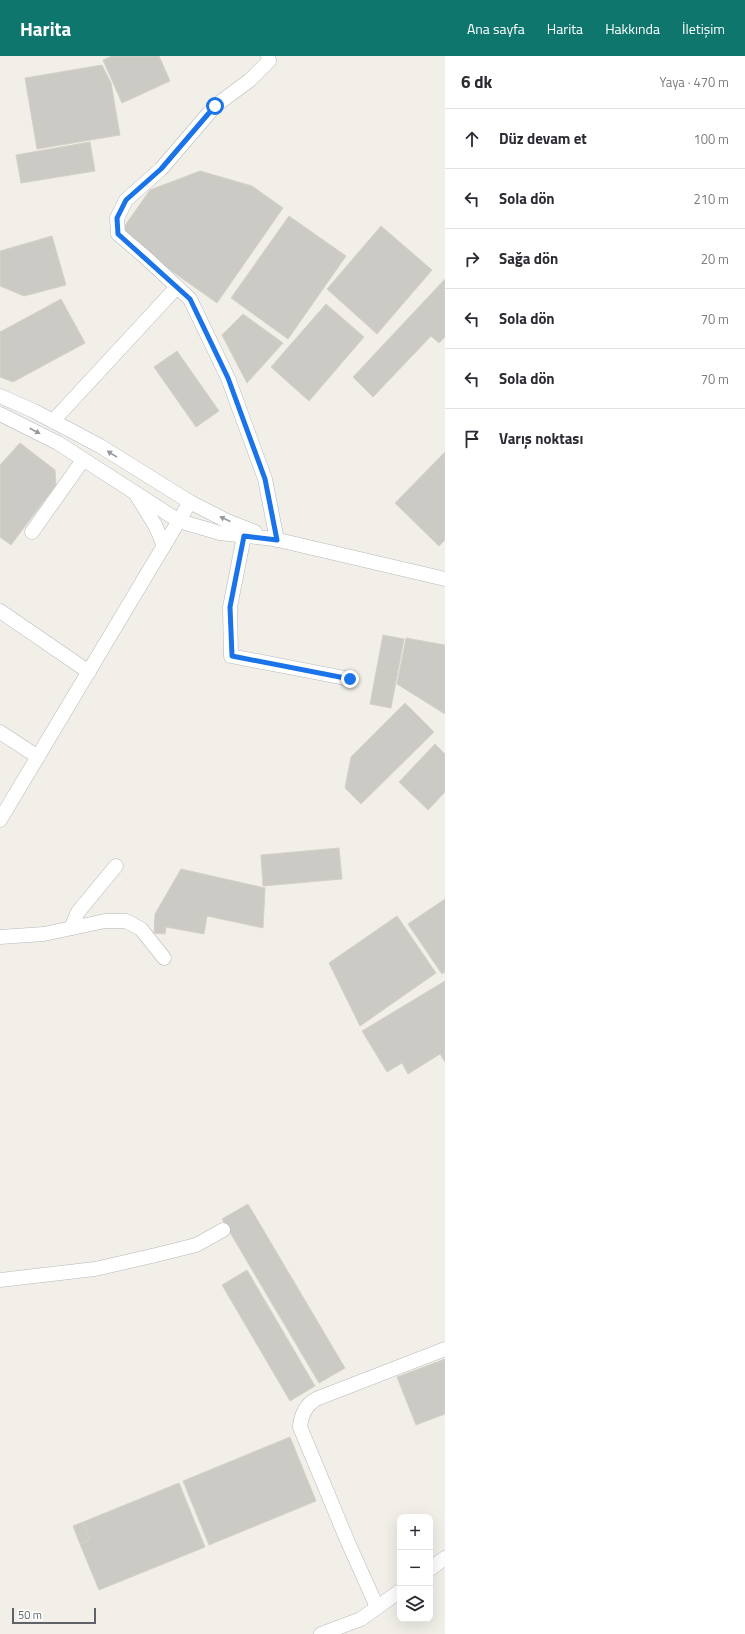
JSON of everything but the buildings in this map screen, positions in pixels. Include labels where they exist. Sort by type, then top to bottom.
[{"type":"street","points":[[268,56],[268,61],[250,80],[215,106],[161,169],[126,200],[117,218],[118,234],[190,299],[228,378],[265,479],[275,540]]},
{"type":"street","points":[[53,421],[177,287]]},
{"type":"street","points":[[0,396],[53,421],[100,446],[190,502],[227,521],[275,540]]},
{"type":"street","points":[[0,414],[58,443],[179,521],[220,533],[275,540],[445,579]]},
{"type":"street","points":[[32,532],[83,460]]},
{"type":"street","points":[[134,492],[155,525],[164,546]]},
{"type":"street","points":[[0,820],[190,502]]},
{"type":"street","points":[[244,536],[230,607],[232,656],[350,679]]},
{"type":"street","points":[[0,611],[89,672]]},
{"type":"street","points":[[0,732],[38,757]]},
{"type":"street","points":[[71,928],[78,912],[116,866]]},
{"type":"street","points":[[0,937],[44,934],[105,921],[120,920],[131,922],[146,933],[164,958]]},
{"type":"street","points":[[0,1280],[95,1269],[196,1245],[223,1230]]},
{"type":"street","points":[[378,1607],[347,1540],[300,1426],[301,1417],[306,1406],[316,1399],[445,1349]]},
{"type":"street","points":[[433,1567],[445,1558]]},
{"type":"street","points":[[321,1634],[361,1619],[397,1593]]},
{"type":"route","points":[[215,106],[161,169],[126,200],[117,218],[118,234],[190,299],[228,378],[265,479],[277,540],[244,536],[230,607],[232,656],[350,679]]}]
